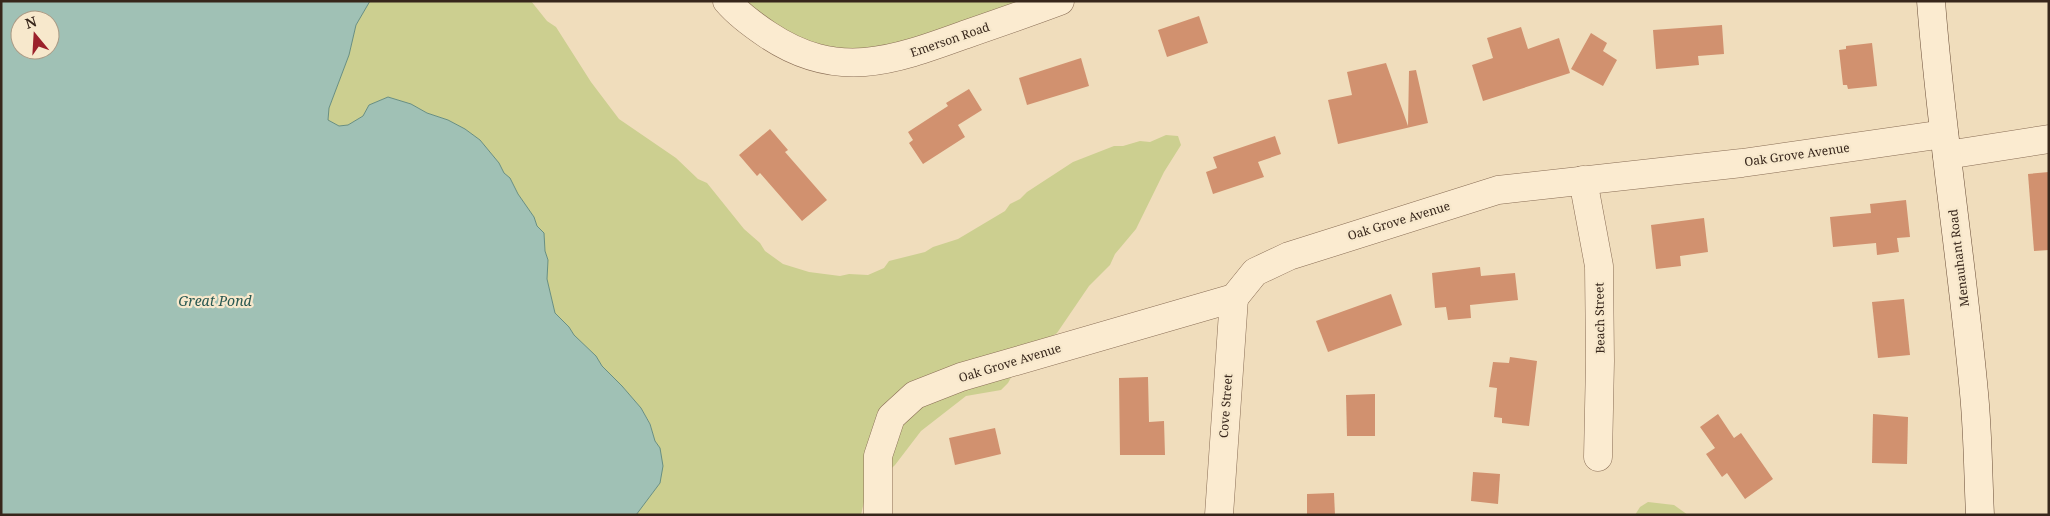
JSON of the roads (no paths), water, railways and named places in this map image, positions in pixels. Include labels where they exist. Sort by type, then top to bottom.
[{"type":"street","name":"Emerson Road","points":[[727,1],[756,28],[783,45],[815,58],[836,62],[858,63],[889,59],[929,48],[1060,1]]},
{"type":"street","name":"Menauhant Road","points":[[1930,1],[1975,396],[1980,515]]},
{"type":"street","name":"Oak Grove Avenue","points":[[878,515],[878,456],[891,417],[914,395],[961,377],[1234,298],[1255,272],[1289,256],[1498,190],[1742,163],[1945,144],[2049,139]]},
{"type":"street","name":"Beach Street","points":[[1583,180],[1599,266],[1598,457]]},
{"type":"street","name":"Cove Street","points":[[1219,515],[1234,298]]},
{"type":"water","name":"Great Pond","points":[[1,1],[370,1],[356,25],[349,55],[329,108],[328,120],[339,126],[348,125],[363,116],[369,105],[388,97],[411,104],[465,129],[480,140],[499,163],[534,217],[537,226],[544,233],[545,251],[548,260],[547,279],[555,313],[596,356],[602,366],[641,408],[650,424],[655,441],[660,448],[663,466],[660,483],[636,515],[1,515]]}]
